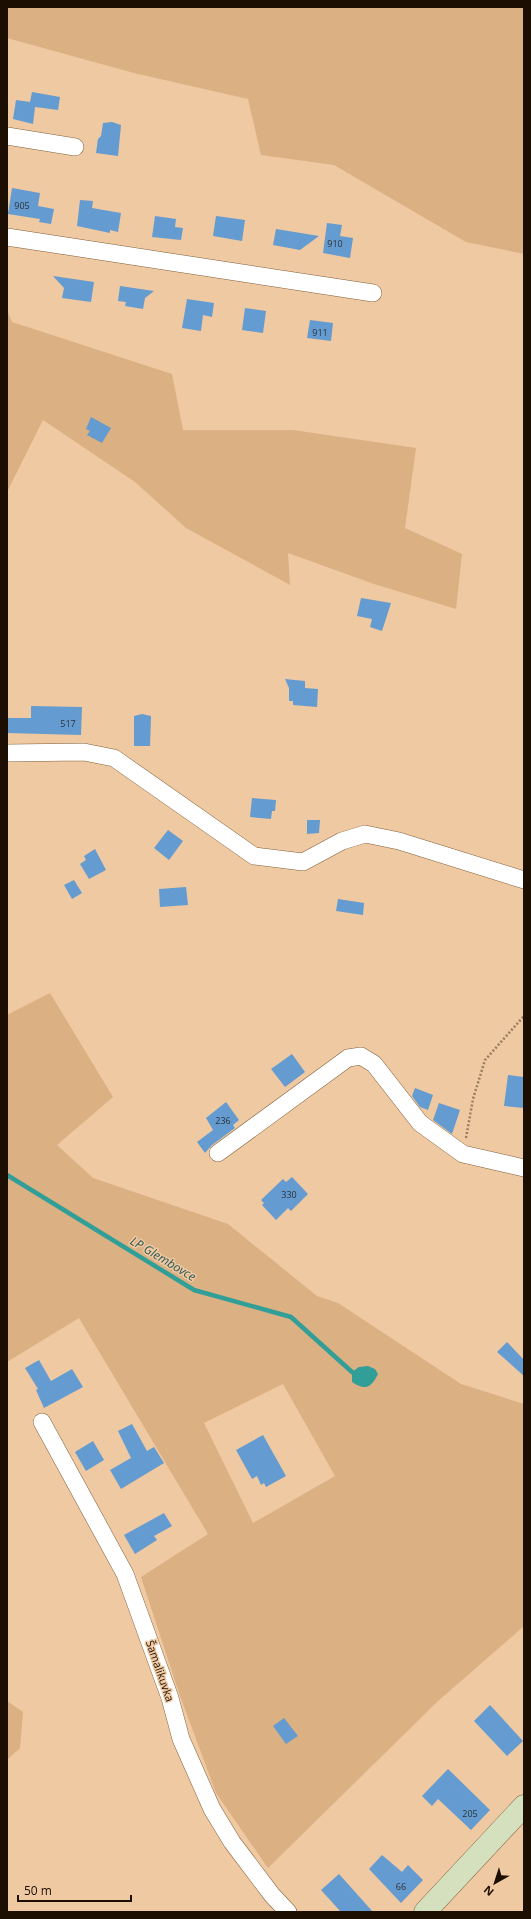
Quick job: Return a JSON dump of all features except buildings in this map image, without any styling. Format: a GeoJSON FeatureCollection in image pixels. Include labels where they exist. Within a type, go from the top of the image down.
{"type":"FeatureCollection","features":[{"type":"Feature","properties":{"kind":"main road"},"geometry":{"type":"LineString","coordinates":[[425,1912],[522,1811]]}},
{"type":"Feature","properties":{"kind":"street"},"geometry":{"type":"LineString","coordinates":[[7,136],[75,147]]}},
{"type":"Feature","properties":{"kind":"street"},"geometry":{"type":"LineString","coordinates":[[7,237],[372,293]]}},
{"type":"Feature","properties":{"kind":"street"},"geometry":{"type":"LineString","coordinates":[[7,753],[84,752],[114,758],[254,856],[303,862],[342,841],[365,834],[399,841],[524,880]]}},
{"type":"Feature","properties":{"kind":"street"},"geometry":{"type":"LineString","coordinates":[[218,1153],[348,1058],[361,1056],[374,1064],[420,1123],[463,1154],[524,1168]]}},
{"type":"Feature","properties":{"kind":"street","name":"Šamalikuvka"},"geometry":{"type":"LineString","coordinates":[[42,1422],[125,1574],[170,1698],[181,1739],[212,1809],[232,1842],[272,1895],[288,1912]]}},
{"type":"Feature","properties":{"kind":"path"},"geometry":{"type":"LineString","coordinates":[[463,1154],[473,1099],[486,1060],[524,1016]]}},
{"type":"Feature","properties":{"kind":"shaded area"},"geometry":{"type":"Polygon","coordinates":[[[7,7],[524,7],[524,254],[466,242],[334,165],[261,155],[248,99],[134,73],[7,38],[7,7]]]}},
{"type":"Feature","properties":{"kind":"shaded area"},"geometry":{"type":"Polygon","coordinates":[[[7,310],[12,322],[172,374],[183,430],[293,430],[416,448],[405,528],[462,554],[456,609],[374,584],[288,553],[290,585],[186,528],[135,482],[43,420],[7,492],[7,310]]]}},
{"type":"Feature","properties":{"kind":"shaded area"},"geometry":{"type":"Polygon","coordinates":[[[50,993],[113,1097],[57,1145],[93,1178],[228,1224],[317,1296],[338,1303],[461,1384],[524,1404],[524,1626],[437,1702],[268,1868],[216,1793],[179,1693],[141,1577],[208,1534],[79,1318],[7,1362],[7,1015],[50,993]],[[283,1384],[204,1423],[253,1523],[335,1476],[283,1384]]]}},
{"type":"Feature","properties":{"kind":"shaded area"},"geometry":{"type":"Polygon","coordinates":[[[7,1701],[23,1712],[20,1748],[7,1760],[7,1701]]]}},
{"type":"Feature","properties":{"kind":"water"},"geometry":{"type":"Polygon","coordinates":[[[368,1366],[375,1369],[378,1374],[370,1385],[367,1387],[361,1387],[352,1382],[352,1372],[359,1367],[368,1366]]]}},
{"type":"Feature","properties":{"kind":"waterway","name":"LP Glembovce"},"geometry":{"type":"LineString","coordinates":[[7,1175],[194,1290],[291,1317],[352,1372]]}}]}
